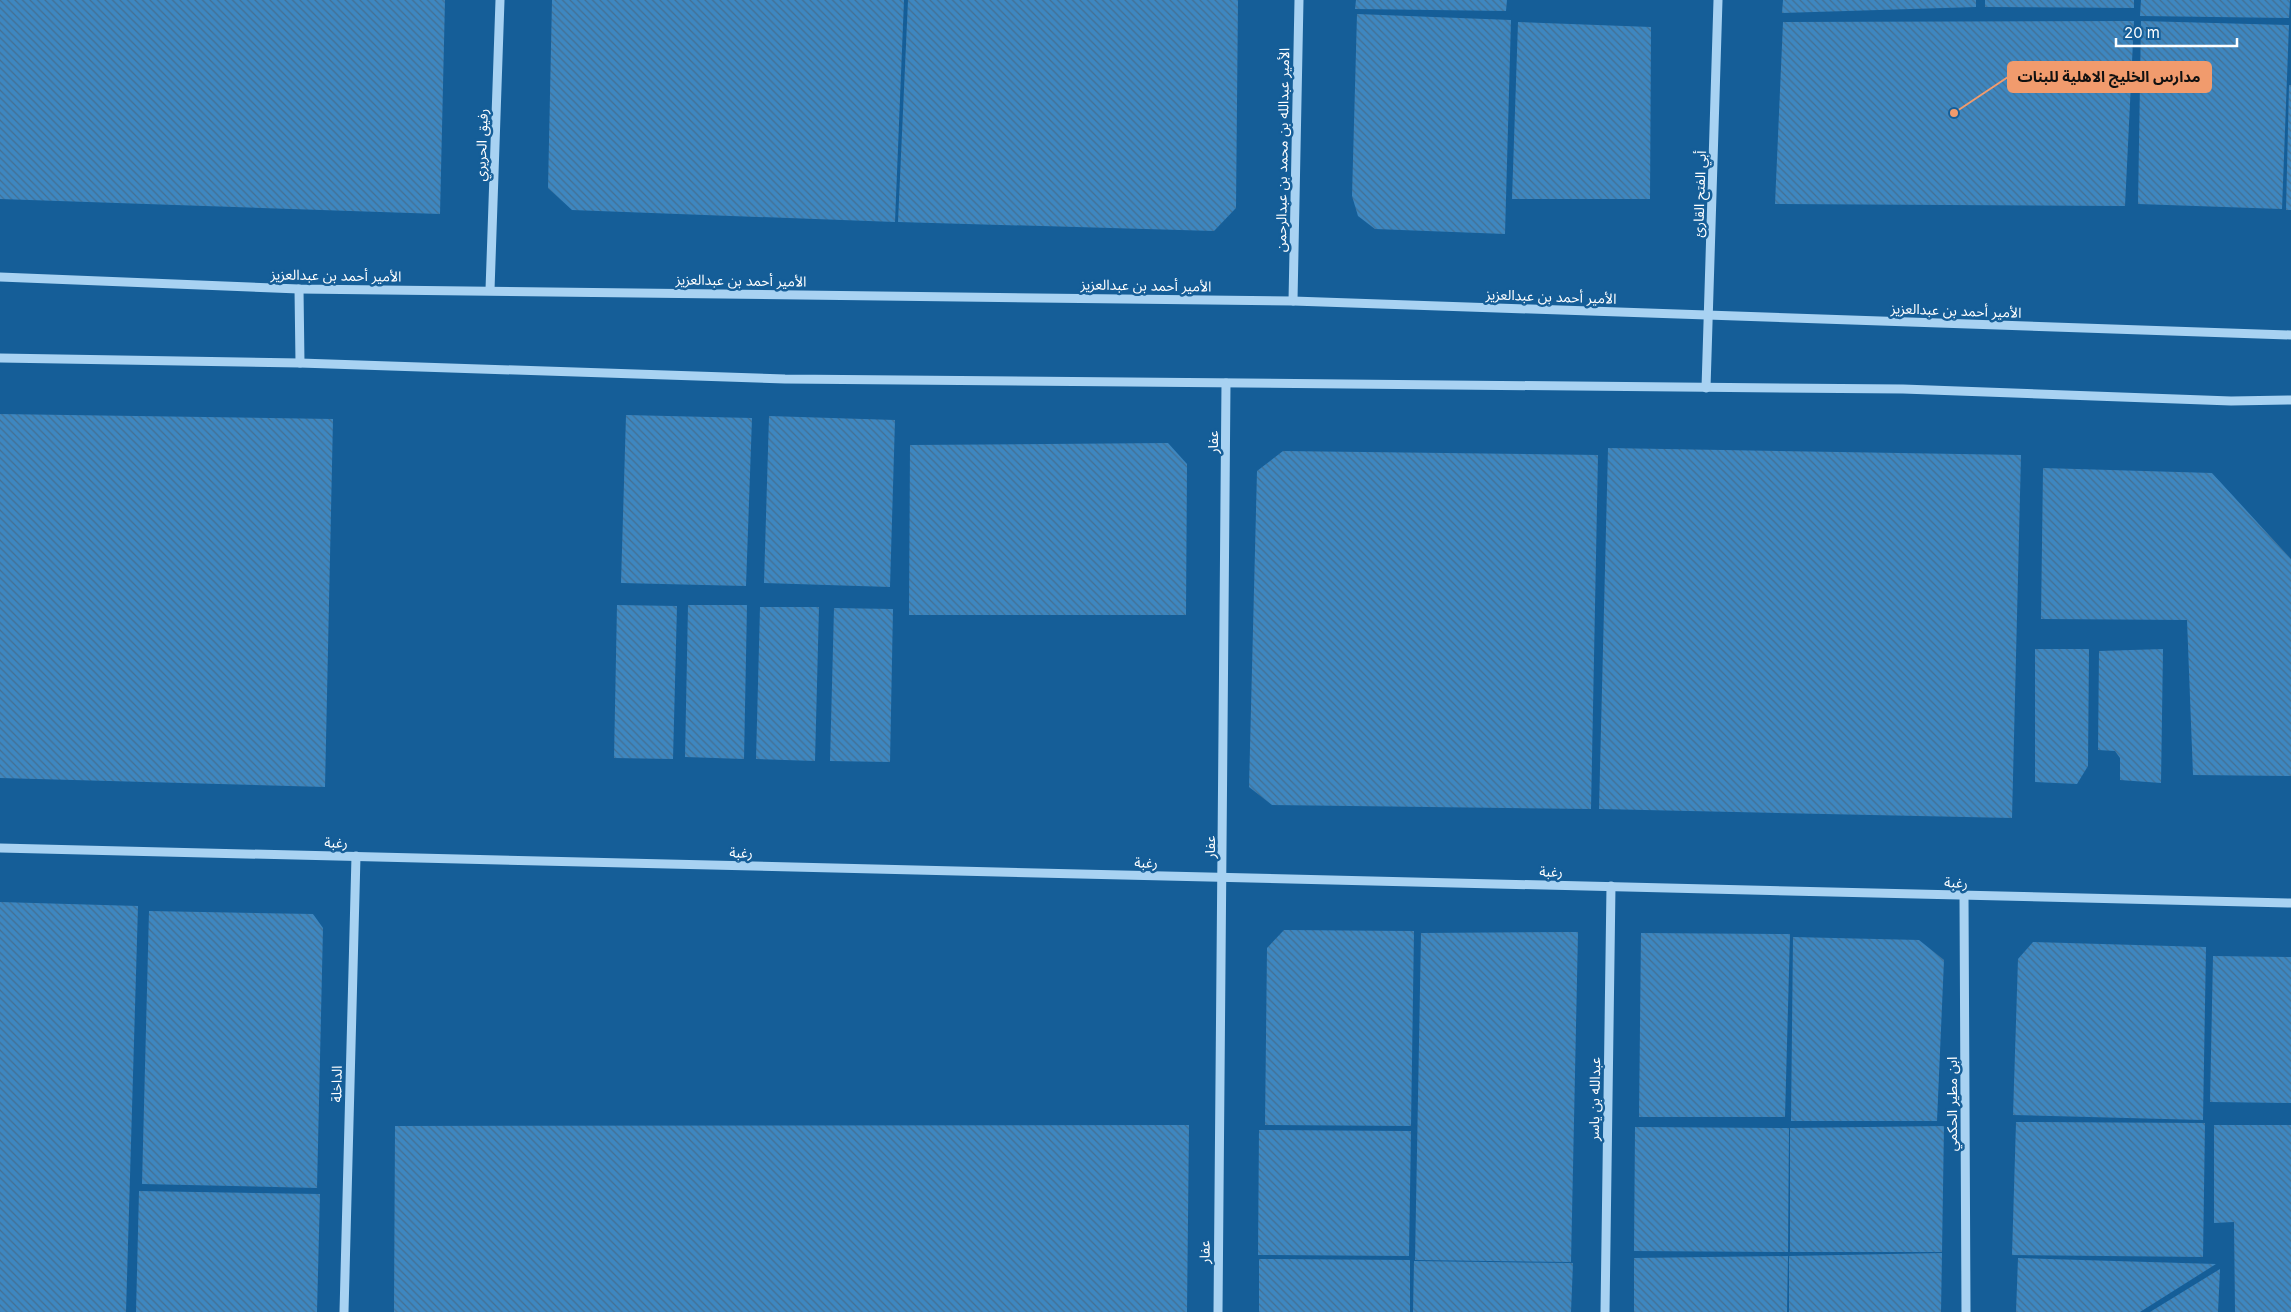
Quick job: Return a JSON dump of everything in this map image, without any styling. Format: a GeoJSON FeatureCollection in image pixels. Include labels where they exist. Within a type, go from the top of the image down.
{"type":"FeatureCollection","features":[{"type":"Feature","properties":{"kind":"street","name":"رفيق الحريري"},"geometry":{"type":"LineString","coordinates":[[490,290],[500,0]]}},
{"type":"Feature","properties":{"kind":"street","name":"الأمير عبدالله بن محمد بن عبدالرحمن"},"geometry":{"type":"LineString","coordinates":[[1293,300],[1299,0]]}},
{"type":"Feature","properties":{"kind":"street","name":"أبي الفتح القارئ"},"geometry":{"type":"LineString","coordinates":[[1706,388],[1718,0]]}},
{"type":"Feature","properties":{"kind":"street","name":"الأمير أحمد بن عبدالعزيز"},"geometry":{"type":"LineString","coordinates":[[0,276],[299,289],[1293,300],[2291,335]]}},
{"type":"Feature","properties":{"kind":"street"},"geometry":{"type":"LineString","coordinates":[[299,289],[300,364]]}},
{"type":"Feature","properties":{"kind":"street"},"geometry":{"type":"LineString","coordinates":[[0,358],[300,364],[785,379],[1903,389],[2231,401],[2291,400]]}},
{"type":"Feature","properties":{"kind":"street","name":"عفار"},"geometry":{"type":"LineString","coordinates":[[1218,1312],[1226,383]]}},
{"type":"Feature","properties":{"kind":"street","name":"رغبة"},"geometry":{"type":"LineString","coordinates":[[0,848],[2291,903]]}},
{"type":"Feature","properties":{"kind":"street","name":"الداخلة"},"geometry":{"type":"LineString","coordinates":[[344,1312],[356,856]]}},
{"type":"Feature","properties":{"kind":"street","name":"عبدالله بن ياسر"},"geometry":{"type":"LineString","coordinates":[[1605,1312],[1611,886]]}},
{"type":"Feature","properties":{"kind":"street","name":"ابن مطير الحكمي"},"geometry":{"type":"LineString","coordinates":[[1964,896],[1966,1312]]}},
{"type":"Feature","properties":{"kind":"building"},"geometry":{"type":"Polygon","coordinates":[[[0,0],[445,0],[440,214],[0,199],[0,0]]]}},
{"type":"Feature","properties":{"kind":"building"},"geometry":{"type":"Polygon","coordinates":[[[552,0],[904,0],[895,222],[572,210],[548,188],[552,0]]]}},
{"type":"Feature","properties":{"kind":"building"},"geometry":{"type":"Polygon","coordinates":[[[908,0],[1238,0],[1236,208],[1214,231],[898,222],[908,0]]]}},
{"type":"Feature","properties":{"kind":"building"},"geometry":{"type":"Polygon","coordinates":[[[1356,0],[1507,0],[1506,11],[1355,9],[1356,0]]]}},
{"type":"Feature","properties":{"kind":"building"},"geometry":{"type":"Polygon","coordinates":[[[1783,0],[1976,0],[1976,7],[1782,13],[1783,0]]]}},
{"type":"Feature","properties":{"kind":"building"},"geometry":{"type":"Polygon","coordinates":[[[1985,0],[2134,0],[2134,8],[1985,7],[1985,0]]]}},
{"type":"Feature","properties":{"kind":"building"},"geometry":{"type":"Polygon","coordinates":[[[2141,0],[2290,0],[2289,18],[2140,16],[2141,0]]]}},
{"type":"Feature","properties":{"kind":"building"},"geometry":{"type":"Polygon","coordinates":[[[1357,14],[1511,20],[1505,234],[1375,229],[1358,216],[1352,196],[1357,14]]]}},
{"type":"Feature","properties":{"kind":"building"},"geometry":{"type":"Polygon","coordinates":[[[2134,21],[2125,206],[1775,204],[1783,22],[2134,21]]]}},
{"type":"Feature","properties":{"kind":"building"},"geometry":{"type":"Polygon","coordinates":[[[2141,21],[2289,25],[2282,209],[2138,204],[2141,21]]]}},
{"type":"Feature","properties":{"kind":"building"},"geometry":{"type":"Polygon","coordinates":[[[1518,22],[1651,27],[1650,199],[1512,199],[1518,22]]]}},
{"type":"Feature","properties":{"kind":"building"},"geometry":{"type":"Polygon","coordinates":[[[2289,85],[2291,85],[2291,210],[2286,210],[2289,85]]]}},
{"type":"Feature","properties":{"kind":"building"},"geometry":{"type":"Polygon","coordinates":[[[0,414],[333,419],[325,787],[0,778],[0,414]]]}},
{"type":"Feature","properties":{"kind":"building"},"geometry":{"type":"Polygon","coordinates":[[[626,415],[752,418],[746,586],[621,583],[626,415]]]}},
{"type":"Feature","properties":{"kind":"building"},"geometry":{"type":"Polygon","coordinates":[[[769,416],[895,420],[890,587],[764,583],[769,416]]]}},
{"type":"Feature","properties":{"kind":"building"},"geometry":{"type":"Polygon","coordinates":[[[1168,443],[1187,464],[1186,615],[909,615],[910,445],[1168,443]]]}},
{"type":"Feature","properties":{"kind":"building"},"geometry":{"type":"Polygon","coordinates":[[[1608,448],[2021,455],[2012,818],[1599,809],[1608,448]]]}},
{"type":"Feature","properties":{"kind":"building"},"geometry":{"type":"Polygon","coordinates":[[[1283,451],[1598,455],[1591,809],[1272,805],[1249,787],[1257,471],[1283,451]]]}},
{"type":"Feature","properties":{"kind":"building"},"geometry":{"type":"Polygon","coordinates":[[[2043,468],[2212,473],[2291,559],[2291,776],[2193,775],[2187,620],[2041,619],[2043,468]]]}},
{"type":"Feature","properties":{"kind":"building"},"geometry":{"type":"Polygon","coordinates":[[[617,605],[677,606],[673,759],[614,758],[617,605]]]}},
{"type":"Feature","properties":{"kind":"building"},"geometry":{"type":"Polygon","coordinates":[[[688,605],[747,605],[744,759],[685,757],[688,605]]]}},
{"type":"Feature","properties":{"kind":"building"},"geometry":{"type":"Polygon","coordinates":[[[760,607],[819,607],[815,761],[756,759],[760,607]]]}},
{"type":"Feature","properties":{"kind":"building"},"geometry":{"type":"Polygon","coordinates":[[[834,608],[893,609],[890,762],[830,761],[834,608]]]}},
{"type":"Feature","properties":{"kind":"building"},"geometry":{"type":"Polygon","coordinates":[[[2035,649],[2089,649],[2088,766],[2077,784],[2035,782],[2035,649]]]}},
{"type":"Feature","properties":{"kind":"building"},"geometry":{"type":"Polygon","coordinates":[[[2163,649],[2161,783],[2120,780],[2120,758],[2115,751],[2098,750],[2099,651],[2163,649]]]}},
{"type":"Feature","properties":{"kind":"building"},"geometry":{"type":"Polygon","coordinates":[[[0,902],[138,906],[126,1312],[0,1312],[0,902]]]}},
{"type":"Feature","properties":{"kind":"building"},"geometry":{"type":"Polygon","coordinates":[[[149,911],[313,914],[323,928],[317,1188],[142,1184],[149,911]]]}},
{"type":"Feature","properties":{"kind":"building"},"geometry":{"type":"Polygon","coordinates":[[[1284,930],[1414,931],[1411,1126],[1265,1125],[1267,948],[1284,930]]]}},
{"type":"Feature","properties":{"kind":"building"},"geometry":{"type":"Polygon","coordinates":[[[1578,932],[1571,1262],[1415,1260],[1421,933],[1578,932]]]}},
{"type":"Feature","properties":{"kind":"building"},"geometry":{"type":"Polygon","coordinates":[[[1641,933],[1790,934],[1785,1117],[1639,1117],[1641,933]]]}},
{"type":"Feature","properties":{"kind":"building"},"geometry":{"type":"Polygon","coordinates":[[[1793,937],[1919,940],[1944,960],[1937,1121],[1791,1121],[1793,937]]]}},
{"type":"Feature","properties":{"kind":"building"},"geometry":{"type":"Polygon","coordinates":[[[2033,942],[2206,947],[2203,1120],[2013,1115],[2018,959],[2033,942]]]}},
{"type":"Feature","properties":{"kind":"building"},"geometry":{"type":"Polygon","coordinates":[[[2213,956],[2291,957],[2291,1103],[2210,1102],[2213,956]]]}},
{"type":"Feature","properties":{"kind":"building"},"geometry":{"type":"Polygon","coordinates":[[[2016,1122],[2205,1123],[2203,1257],[2012,1255],[2016,1122]]]}},
{"type":"Feature","properties":{"kind":"building"},"geometry":{"type":"Polygon","coordinates":[[[1189,1125],[1187,1312],[394,1312],[395,1126],[1189,1125]]]}},
{"type":"Feature","properties":{"kind":"building"},"geometry":{"type":"Polygon","coordinates":[[[2214,1125],[2291,1125],[2291,1312],[2235,1312],[2234,1222],[2214,1223],[2214,1125]]]}},
{"type":"Feature","properties":{"kind":"building"},"geometry":{"type":"Polygon","coordinates":[[[1944,1126],[1942,1252],[1790,1252],[1790,1128],[1944,1126]]]}},
{"type":"Feature","properties":{"kind":"building"},"geometry":{"type":"Polygon","coordinates":[[[1635,1127],[1789,1128],[1788,1252],[1634,1251],[1635,1127]]]}},
{"type":"Feature","properties":{"kind":"building"},"geometry":{"type":"Polygon","coordinates":[[[1259,1130],[1411,1131],[1409,1256],[1258,1255],[1259,1130]]]}},
{"type":"Feature","properties":{"kind":"building"},"geometry":{"type":"Polygon","coordinates":[[[139,1191],[320,1194],[317,1312],[136,1312],[139,1191]]]}},
{"type":"Feature","properties":{"kind":"building"},"geometry":{"type":"Polygon","coordinates":[[[1942,1253],[1941,1312],[1789,1312],[1789,1256],[1942,1253]]]}},
{"type":"Feature","properties":{"kind":"building"},"geometry":{"type":"Polygon","coordinates":[[[1788,1256],[1787,1312],[1634,1312],[1634,1258],[1788,1256]]]}},
{"type":"Feature","properties":{"kind":"building"},"geometry":{"type":"Polygon","coordinates":[[[2018,1258],[2216,1264],[2140,1312],[2016,1312],[2018,1258]]]}},
{"type":"Feature","properties":{"kind":"building"},"geometry":{"type":"Polygon","coordinates":[[[1259,1259],[1410,1260],[1410,1312],[1259,1312],[1259,1259]]]}},
{"type":"Feature","properties":{"kind":"building"},"geometry":{"type":"Polygon","coordinates":[[[1414,1261],[1573,1263],[1571,1312],[1413,1312],[1414,1261]]]}},
{"type":"Feature","properties":{"kind":"building"},"geometry":{"type":"Polygon","coordinates":[[[2220,1269],[2218,1312],[2150,1312],[2220,1269]]]}},
{"type":"Feature","properties":{"kind":"place","name":"مدارس الخليج الاهلية للبنات"},"geometry":{"type":"Point","coordinates":[1954,113]}}]}
